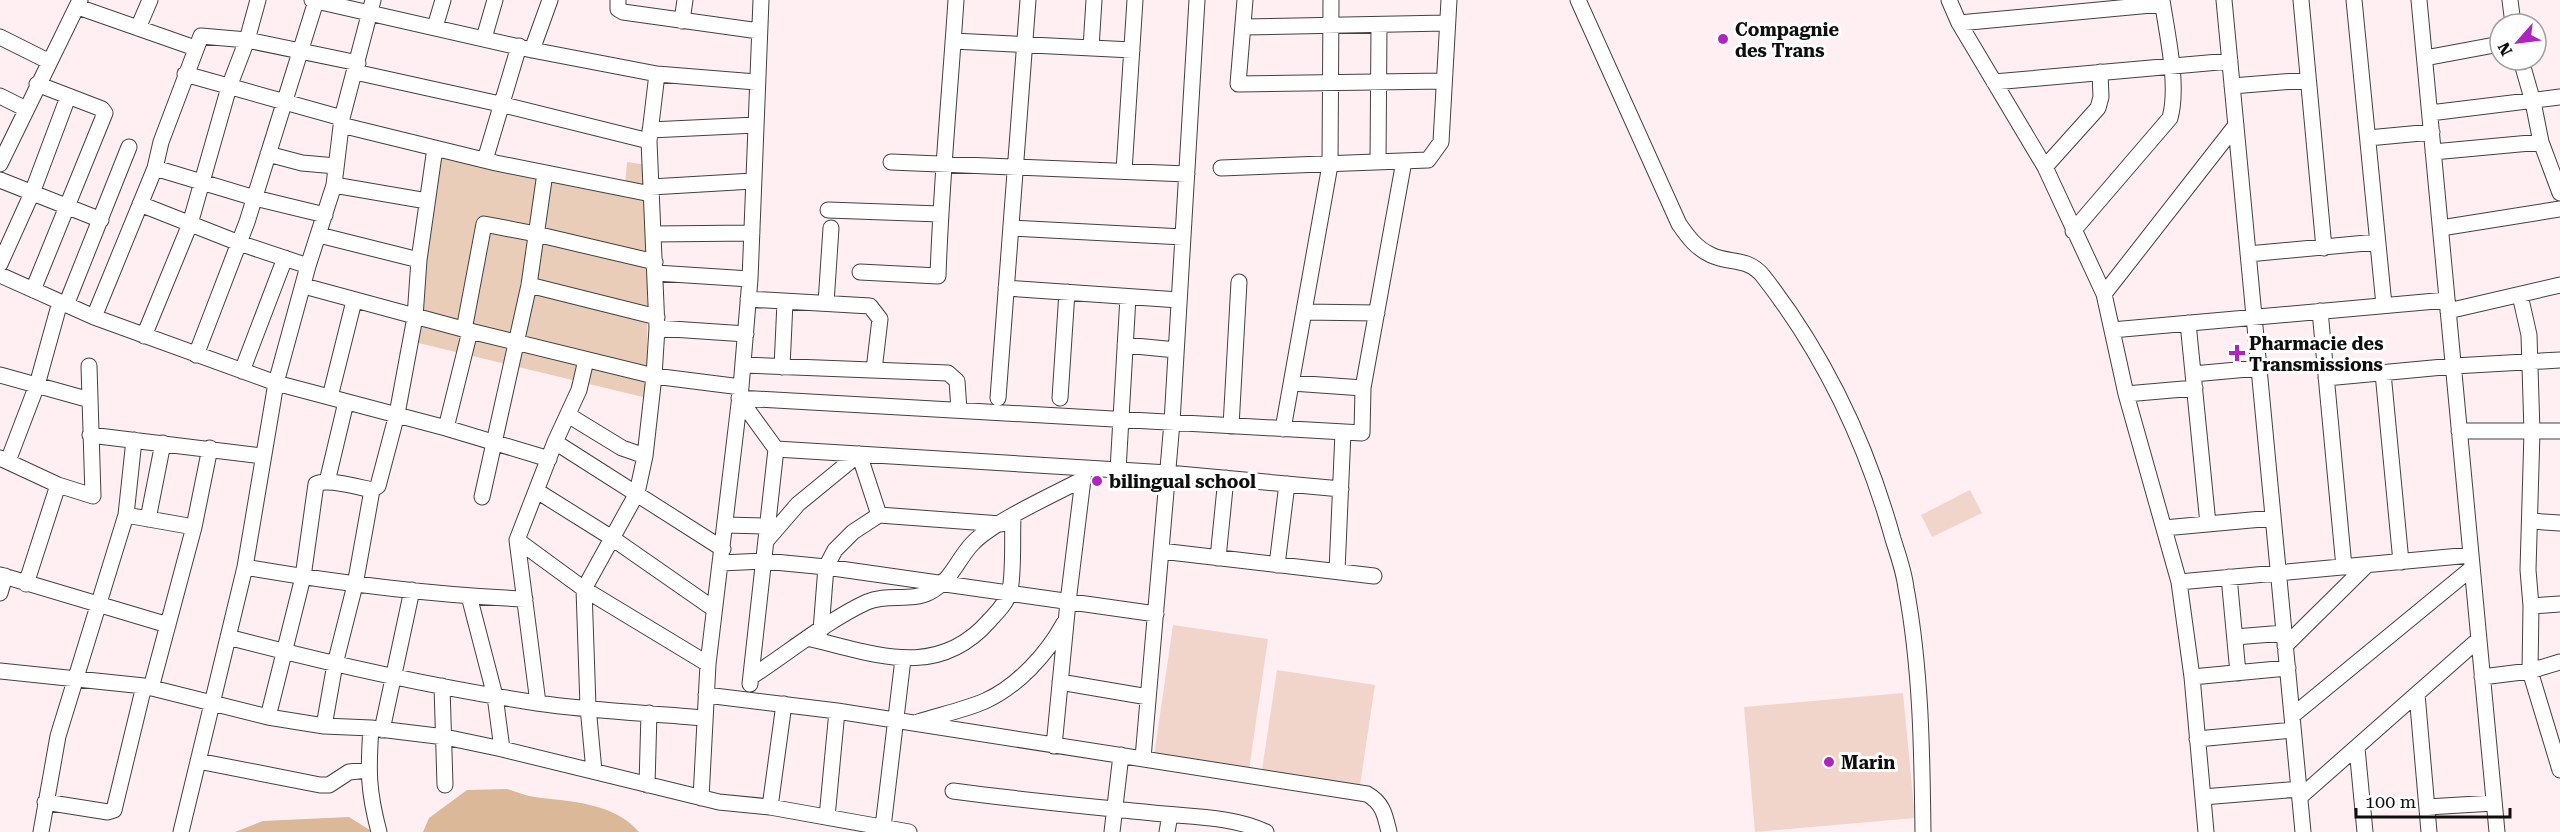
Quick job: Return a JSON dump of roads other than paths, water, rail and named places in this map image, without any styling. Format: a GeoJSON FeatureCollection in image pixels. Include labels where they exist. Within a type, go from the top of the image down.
{"type":"FeatureCollection","features":[{"type":"Feature","properties":{"kind":"street"},"geometry":{"type":"LineString","coordinates":[[138,28],[150,0]]}},
{"type":"Feature","properties":{"kind":"street"},"geometry":{"type":"LineString","coordinates":[[144,336],[190,224],[229,87],[248,40],[258,0]]}},
{"type":"Feature","properties":{"kind":"street"},"geometry":{"type":"LineString","coordinates":[[196,355],[255,198],[301,52],[314,0],[372,7],[435,27],[525,48],[657,74],[756,82]]}},
{"type":"Feature","properties":{"kind":"street"},"geometry":{"type":"LineString","coordinates":[[435,27],[443,0]]}},
{"type":"Feature","properties":{"kind":"street"},"geometry":{"type":"LineString","coordinates":[[483,38],[495,0]]}},
{"type":"Feature","properties":{"kind":"street"},"geometry":{"type":"LineString","coordinates":[[485,160],[500,104],[550,0]]}},
{"type":"Feature","properties":{"kind":"street"},"geometry":{"type":"LineString","coordinates":[[618,0],[618,9],[623,12],[759,31]]}},
{"type":"Feature","properties":{"kind":"street"},"geometry":{"type":"LineString","coordinates":[[682,21],[685,0]]}},
{"type":"Feature","properties":{"kind":"street"},"geometry":{"type":"LineString","coordinates":[[701,798],[708,664],[746,334],[761,0]]}},
{"type":"Feature","properties":{"kind":"street"},"geometry":{"type":"LineString","coordinates":[[860,272],[938,276],[940,214],[946,164],[956,0]]}},
{"type":"Feature","properties":{"kind":"street"},"geometry":{"type":"LineString","coordinates":[[998,398],[1028,0]]}},
{"type":"Feature","properties":{"kind":"street"},"geometry":{"type":"LineString","coordinates":[[1091,48],[1094,0]]}},
{"type":"Feature","properties":{"kind":"street"},"geometry":{"type":"LineString","coordinates":[[1124,171],[1135,0]]}},
{"type":"Feature","properties":{"kind":"street"},"geometry":{"type":"LineString","coordinates":[[1143,758],[1172,422],[1197,0]]}},
{"type":"Feature","properties":{"kind":"street"},"geometry":{"type":"LineString","coordinates":[[1245,0],[1238,84],[1444,81]]}},
{"type":"Feature","properties":{"kind":"street"},"geometry":{"type":"LineString","coordinates":[[1283,429],[1330,165],[1331,0]]}},
{"type":"Feature","properties":{"kind":"street"},"geometry":{"type":"LineString","coordinates":[[1221,168],[1428,160],[1441,142],[1449,0]]}},
{"type":"Feature","properties":{"kind":"street"},"geometry":{"type":"LineString","coordinates":[[1578,0],[1679,224],[1694,245],[1712,256],[1744,261],[1761,274],[1798,326],[1832,382],[1856,432],[1885,507],[1906,585],[1922,716],[1923,832]]}},
{"type":"Feature","properties":{"kind":"street"},"geometry":{"type":"LineString","coordinates":[[1949,0],[1959,23],[2045,167],[2104,294],[2126,394],[2179,582],[2192,677],[2206,832]]}},
{"type":"Feature","properties":{"kind":"street"},"geometry":{"type":"LineString","coordinates":[[2224,0],[2303,832]]}},
{"type":"Feature","properties":{"kind":"street"},"geometry":{"type":"LineString","coordinates":[[2301,0],[2324,248]]}},
{"type":"Feature","properties":{"kind":"street"},"geometry":{"type":"LineString","coordinates":[[2354,0],[2384,305]]}},
{"type":"Feature","properties":{"kind":"street"},"geometry":{"type":"LineString","coordinates":[[2419,0],[2497,832]]}},
{"type":"Feature","properties":{"kind":"street"},"geometry":{"type":"LineString","coordinates":[[1959,23],[2162,2],[2173,107],[2170,118],[2073,231]]}},
{"type":"Feature","properties":{"kind":"street"},"geometry":{"type":"LineString","coordinates":[[0,164],[48,61],[79,3],[138,28],[195,48]]}},
{"type":"Feature","properties":{"kind":"street"},"geometry":{"type":"LineString","coordinates":[[181,832],[245,567],[276,383],[308,266],[334,185],[341,122],[372,7]]}},
{"type":"Feature","properties":{"kind":"street"},"geometry":{"type":"LineString","coordinates":[[1243,27],[1447,23]]}},
{"type":"Feature","properties":{"kind":"street"},"geometry":{"type":"LineString","coordinates":[[1378,162],[1379,25]]}},
{"type":"Feature","properties":{"kind":"street"},"geometry":{"type":"LineString","coordinates":[[94,317],[155,168],[161,142],[184,74],[203,34],[248,40],[301,52],[500,104],[650,136],[756,125]]}},
{"type":"Feature","properties":{"kind":"street"},"geometry":{"type":"LineString","coordinates":[[0,36],[48,61]]}},
{"type":"Feature","properties":{"kind":"street"},"geometry":{"type":"LineString","coordinates":[[953,41],[1132,50]]}},
{"type":"Feature","properties":{"kind":"street"},"geometry":{"type":"LineString","coordinates":[[2425,58],[2488,46]]}},
{"type":"Feature","properties":{"kind":"street"},"geometry":{"type":"LineString","coordinates":[[1994,82],[2230,61]]}},
{"type":"Feature","properties":{"kind":"street"},"geometry":{"type":"LineString","coordinates":[[2045,167],[2098,108],[2101,97],[2100,72]]}},
{"type":"Feature","properties":{"kind":"street"},"geometry":{"type":"LineString","coordinates":[[2524,72],[2541,142],[2560,193]]}},
{"type":"Feature","properties":{"kind":"street"},"geometry":{"type":"LineString","coordinates":[[184,74],[435,148],[545,173],[651,191],[753,182]]}},
{"type":"Feature","properties":{"kind":"street"},"geometry":{"type":"LineString","coordinates":[[594,771],[588,707],[584,589],[637,493],[645,456],[657,323],[650,136],[657,74]]}},
{"type":"Feature","properties":{"kind":"street"},"geometry":{"type":"LineString","coordinates":[[2232,86],[2308,80]]}},
{"type":"Feature","properties":{"kind":"street"},"geometry":{"type":"LineString","coordinates":[[33,290],[105,112],[38,84]]}},
{"type":"Feature","properties":{"kind":"street"},"geometry":{"type":"LineString","coordinates":[[0,96],[26,109]]}},
{"type":"Feature","properties":{"kind":"street"},"geometry":{"type":"LineString","coordinates":[[0,264],[32,193],[68,97]]}},
{"type":"Feature","properties":{"kind":"street"},"geometry":{"type":"LineString","coordinates":[[2430,113],[2560,97]]}},
{"type":"Feature","properties":{"kind":"street"},"geometry":{"type":"LineString","coordinates":[[2104,294],[2236,125]]}},
{"type":"Feature","properties":{"kind":"street"},"geometry":{"type":"LineString","coordinates":[[2368,138],[2432,132]]}},
{"type":"Feature","properties":{"kind":"street"},"geometry":{"type":"LineString","coordinates":[[2433,152],[2541,142]]}},
{"type":"Feature","properties":{"kind":"street"},"geometry":{"type":"LineString","coordinates":[[89,366],[93,496],[58,485],[4,460],[37,385],[63,304],[101,220],[129,147]]}},
{"type":"Feature","properties":{"kind":"street"},"geometry":{"type":"LineString","coordinates":[[268,717],[303,577],[316,484],[327,482],[372,490],[378,486],[396,414],[415,317],[435,148]]}},
{"type":"Feature","properties":{"kind":"street"},"geometry":{"type":"LineString","coordinates":[[268,154],[302,163],[336,166]]}},
{"type":"Feature","properties":{"kind":"street"},"geometry":{"type":"LineString","coordinates":[[304,286],[354,302],[467,331],[654,376],[740,393],[959,410],[1362,433],[1363,388],[1404,161]]}},
{"type":"Feature","properties":{"kind":"street"},"geometry":{"type":"LineString","coordinates":[[891,162],[1187,174]]}},
{"type":"Feature","properties":{"kind":"street"},"geometry":{"type":"LineString","coordinates":[[155,168],[255,198],[325,215]]}},
{"type":"Feature","properties":{"kind":"street"},"geometry":{"type":"LineString","coordinates":[[482,497],[529,285],[545,173]]}},
{"type":"Feature","properties":{"kind":"street"},"geometry":{"type":"LineString","coordinates":[[0,180],[101,220]]}},
{"type":"Feature","properties":{"kind":"street"},"geometry":{"type":"LineString","coordinates":[[334,185],[427,201]]}},
{"type":"Feature","properties":{"kind":"street"},"geometry":{"type":"LineString","coordinates":[[140,204],[239,243],[308,266]]}},
{"type":"Feature","properties":{"kind":"street"},"geometry":{"type":"LineString","coordinates":[[2441,228],[2560,209]]}},
{"type":"Feature","properties":{"kind":"street"},"geometry":{"type":"LineString","coordinates":[[828,210],[940,214]]}},
{"type":"Feature","properties":{"kind":"street"},"geometry":{"type":"LineString","coordinates":[[446,428],[467,331],[484,224],[536,234],[656,268],[750,279]]}},
{"type":"Feature","properties":{"kind":"street"},"geometry":{"type":"LineString","coordinates":[[826,303],[831,228]]}},
{"type":"Feature","properties":{"kind":"street"},"geometry":{"type":"LineString","coordinates":[[1011,228],[1183,237]]}},
{"type":"Feature","properties":{"kind":"street"},"geometry":{"type":"LineString","coordinates":[[653,234],[752,233]]}},
{"type":"Feature","properties":{"kind":"street"},"geometry":{"type":"LineString","coordinates":[[319,235],[420,260]]}},
{"type":"Feature","properties":{"kind":"street"},"geometry":{"type":"LineString","coordinates":[[2248,254],[2378,242]]}},
{"type":"Feature","properties":{"kind":"street"},"geometry":{"type":"LineString","coordinates":[[242,371],[285,258]]}},
{"type":"Feature","properties":{"kind":"street"},"geometry":{"type":"LineString","coordinates":[[0,275],[94,317],[276,383],[396,414],[549,459]]}},
{"type":"Feature","properties":{"kind":"street"},"geometry":{"type":"LineString","coordinates":[[1231,426],[1239,282]]}},
{"type":"Feature","properties":{"kind":"street"},"geometry":{"type":"LineString","coordinates":[[529,285],[657,323],[746,334]]}},
{"type":"Feature","properties":{"kind":"street"},"geometry":{"type":"LineString","coordinates":[[2112,330],[2384,305],[2448,305],[2520,295],[2560,285]]}},
{"type":"Feature","properties":{"kind":"street"},"geometry":{"type":"LineString","coordinates":[[1006,288],[1179,300]]}},
{"type":"Feature","properties":{"kind":"street"},"geometry":{"type":"LineString","coordinates":[[1060,398],[1067,292]]}},
{"type":"Feature","properties":{"kind":"street"},"geometry":{"type":"LineString","coordinates":[[2520,295],[2529,335],[2532,432],[2528,570],[2531,606],[2530,671],[2554,732],[2560,770]]}},
{"type":"Feature","properties":{"kind":"street"},"geometry":{"type":"LineString","coordinates":[[1118,470],[1128,297]]}},
{"type":"Feature","properties":{"kind":"street"},"geometry":{"type":"LineString","coordinates":[[748,299],[870,306],[880,319],[874,370]]}},
{"type":"Feature","properties":{"kind":"street"},"geometry":{"type":"LineString","coordinates":[[330,397],[354,302]]}},
{"type":"Feature","properties":{"kind":"street"},"geometry":{"type":"LineString","coordinates":[[782,367],[785,302]]}},
{"type":"Feature","properties":{"kind":"street"},"geometry":{"type":"LineString","coordinates":[[2320,311],[2344,567]]}},
{"type":"Feature","properties":{"kind":"street"},"geometry":{"type":"LineString","coordinates":[[1304,312],[1377,313]]}},
{"type":"Feature","properties":{"kind":"street"},"geometry":{"type":"LineString","coordinates":[[2188,323],[2208,524]]}},
{"type":"Feature","properties":{"kind":"street"},"geometry":{"type":"LineString","coordinates":[[1125,345],[1176,350]]}},
{"type":"Feature","properties":{"kind":"street"},"geometry":{"type":"LineString","coordinates":[[538,703],[517,540],[555,442],[579,390],[586,360]]}},
{"type":"Feature","properties":{"kind":"street"},"geometry":{"type":"LineString","coordinates":[[2326,378],[2454,366],[2560,360]]}},
{"type":"Feature","properties":{"kind":"street"},"geometry":{"type":"LineString","coordinates":[[743,365],[948,373],[957,381],[959,410]]}},
{"type":"Feature","properties":{"kind":"street"},"geometry":{"type":"LineString","coordinates":[[2126,394],[2259,368]]}},
{"type":"Feature","properties":{"kind":"street"},"geometry":{"type":"LineString","coordinates":[[2384,373],[2402,562]]}},
{"type":"Feature","properties":{"kind":"street"},"geometry":{"type":"LineString","coordinates":[[0,375],[90,400]]}},
{"type":"Feature","properties":{"kind":"street"},"geometry":{"type":"LineString","coordinates":[[1292,382],[1363,388]]}},
{"type":"Feature","properties":{"kind":"street"},"geometry":{"type":"LineString","coordinates":[[740,393],[777,449],[748,700]]}},
{"type":"Feature","properties":{"kind":"street"},"geometry":{"type":"LineString","coordinates":[[327,482],[346,402]]}},
{"type":"Feature","properties":{"kind":"street"},"geometry":{"type":"LineString","coordinates":[[568,415],[622,448],[645,456]]}},
{"type":"Feature","properties":{"kind":"street"},"geometry":{"type":"LineString","coordinates":[[2459,431],[2560,431]]}},
{"type":"Feature","properties":{"kind":"street"},"geometry":{"type":"LineString","coordinates":[[1337,571],[1343,432]]}},
{"type":"Feature","properties":{"kind":"street"},"geometry":{"type":"LineString","coordinates":[[90,435],[262,456]]}},
{"type":"Feature","properties":{"kind":"street"},"geometry":{"type":"LineString","coordinates":[[41,832],[58,736],[126,515],[134,440]]}},
{"type":"Feature","properties":{"kind":"street"},"geometry":{"type":"LineString","coordinates":[[555,442],[637,493],[722,556],[826,567],[1156,614]]}},
{"type":"Feature","properties":{"kind":"street"},"geometry":{"type":"LineString","coordinates":[[148,519],[163,443]]}},
{"type":"Feature","properties":{"kind":"street"},"geometry":{"type":"LineString","coordinates":[[45,802],[108,812],[114,810],[194,527],[210,448]]}},
{"type":"Feature","properties":{"kind":"street"},"geometry":{"type":"LineString","coordinates":[[777,449],[1084,474],[1118,470],[1168,473],[1341,489]]}},
{"type":"Feature","properties":{"kind":"street"},"geometry":{"type":"LineString","coordinates":[[859,454],[879,515]]}},
{"type":"Feature","properties":{"kind":"street"},"geometry":{"type":"LineString","coordinates":[[767,533],[798,504],[859,454]]}},
{"type":"Feature","properties":{"kind":"street"},"geometry":{"type":"LineString","coordinates":[[751,677],[807,638],[868,602],[912,597],[932,591],[956,570],[972,544],[1084,474]]}},
{"type":"Feature","properties":{"kind":"street"},"geometry":{"type":"LineString","coordinates":[[1054,746],[1066,618],[1084,474]]}},
{"type":"Feature","properties":{"kind":"street"},"geometry":{"type":"LineString","coordinates":[[1218,558],[1226,478]]}},
{"type":"Feature","properties":{"kind":"street"},"geometry":{"type":"LineString","coordinates":[[1277,564],[1287,484]]}},
{"type":"Feature","properties":{"kind":"street"},"geometry":{"type":"LineString","coordinates":[[26,584],[58,485]]}},
{"type":"Feature","properties":{"kind":"street"},"geometry":{"type":"LineString","coordinates":[[324,726],[335,664],[356,585],[372,490]]}},
{"type":"Feature","properties":{"kind":"street"},"geometry":{"type":"LineString","coordinates":[[537,491],[612,538],[714,609]]}},
{"type":"Feature","properties":{"kind":"street"},"geometry":{"type":"LineString","coordinates":[[126,515],[194,527]]}},
{"type":"Feature","properties":{"kind":"street"},"geometry":{"type":"LineString","coordinates":[[821,630],[826,567],[835,550],[847,538],[879,515],[1007,521]]}},
{"type":"Feature","properties":{"kind":"street"},"geometry":{"type":"LineString","coordinates":[[2164,528],[2273,518]]}},
{"type":"Feature","properties":{"kind":"street"},"geometry":{"type":"LineString","coordinates":[[807,638],[903,659],[925,658],[964,642],[983,628],[1010,593],[1007,521]]}},
{"type":"Feature","properties":{"kind":"street"},"geometry":{"type":"LineString","coordinates":[[2530,521],[2560,523]]}},
{"type":"Feature","properties":{"kind":"street"},"geometry":{"type":"LineString","coordinates":[[725,525],[767,533]]}},
{"type":"Feature","properties":{"kind":"street"},"geometry":{"type":"LineString","coordinates":[[517,540],[584,589],[708,664]]}},
{"type":"Feature","properties":{"kind":"street"},"geometry":{"type":"LineString","coordinates":[[1161,551],[1374,576]]}},
{"type":"Feature","properties":{"kind":"street"},"geometry":{"type":"LineString","coordinates":[[2179,582],[2402,562],[2472,562]]}},
{"type":"Feature","properties":{"kind":"street"},"geometry":{"type":"LineString","coordinates":[[2197,739],[2293,723],[2472,562]]}},
{"type":"Feature","properties":{"kind":"street"},"geometry":{"type":"LineString","coordinates":[[2235,638],[2285,640],[2367,565]]}},
{"type":"Feature","properties":{"kind":"street"},"geometry":{"type":"LineString","coordinates":[[245,567],[356,585],[525,599]]}},
{"type":"Feature","properties":{"kind":"street"},"geometry":{"type":"LineString","coordinates":[[0,592],[2,576],[168,625]]}},
{"type":"Feature","properties":{"kind":"street"},"geometry":{"type":"LineString","coordinates":[[2229,577],[2238,673]]}},
{"type":"Feature","properties":{"kind":"street"},"geometry":{"type":"LineString","coordinates":[[379,832],[369,791],[368,770],[376,729],[392,678],[412,590]]}},
{"type":"Feature","properties":{"kind":"street"},"geometry":{"type":"LineString","coordinates":[[469,596],[495,696],[502,749]]}},
{"type":"Feature","properties":{"kind":"street"},"geometry":{"type":"LineString","coordinates":[[2531,606],[2560,604]]}},
{"type":"Feature","properties":{"kind":"street"},"geometry":{"type":"LineString","coordinates":[[905,722],[985,701],[1009,686],[1032,665],[1056,637],[1066,618]]}},
{"type":"Feature","properties":{"kind":"street"},"geometry":{"type":"LineString","coordinates":[[228,637],[392,678],[495,696],[538,703],[705,718]]}},
{"type":"Feature","properties":{"kind":"street"},"geometry":{"type":"LineString","coordinates":[[2202,797],[2300,793],[2357,748],[2479,639]]}},
{"type":"Feature","properties":{"kind":"street"},"geometry":{"type":"LineString","coordinates":[[878,828],[905,722],[903,659]]}},
{"type":"Feature","properties":{"kind":"street"},"geometry":{"type":"LineString","coordinates":[[2482,676],[2530,671],[2560,662]]}},
{"type":"Feature","properties":{"kind":"street"},"geometry":{"type":"LineString","coordinates":[[2192,677],[2288,668]]}},
{"type":"Feature","properties":{"kind":"street"},"geometry":{"type":"LineString","coordinates":[[0,672],[147,687],[268,717],[324,726],[376,729],[445,738],[502,749],[701,798],[771,807],[909,832]]}},
{"type":"Feature","properties":{"kind":"street"},"geometry":{"type":"LineString","coordinates":[[1060,682],[1148,696]]}},
{"type":"Feature","properties":{"kind":"street"},"geometry":{"type":"LineString","coordinates":[[442,686],[445,785]]}},
{"type":"Feature","properties":{"kind":"street"},"geometry":{"type":"LineString","coordinates":[[706,694],[837,711],[1367,794],[1378,800],[1384,809],[1389,832]]}},
{"type":"Feature","properties":{"kind":"street"},"geometry":{"type":"LineString","coordinates":[[2417,694],[2429,832]]}},
{"type":"Feature","properties":{"kind":"street"},"geometry":{"type":"LineString","coordinates":[[771,807],[784,704]]}},
{"type":"Feature","properties":{"kind":"street"},"geometry":{"type":"LineString","coordinates":[[827,817],[837,711]]}},
{"type":"Feature","properties":{"kind":"street"},"geometry":{"type":"LineString","coordinates":[[647,785],[649,713]]}},
{"type":"Feature","properties":{"kind":"street"},"geometry":{"type":"LineString","coordinates":[[2357,748],[2365,832]]}},
{"type":"Feature","properties":{"kind":"street"},"geometry":{"type":"LineString","coordinates":[[1112,832],[1121,755]]}},
{"type":"Feature","properties":{"kind":"street"},"geometry":{"type":"LineString","coordinates":[[198,760],[320,785],[329,785],[349,772],[368,770]]}},
{"type":"Feature","properties":{"kind":"street"},"geometry":{"type":"LineString","coordinates":[[953,791],[1039,803],[1170,815],[1244,825],[1266,832]]}},
{"type":"Feature","properties":{"kind":"street"},"geometry":{"type":"LineString","coordinates":[[2427,807],[2494,803]]}},
{"type":"Feature","properties":{"kind":"street"},"geometry":{"type":"LineString","coordinates":[[1167,832],[1170,815]]}},
{"type":"Feature","properties":{"kind":"place","name":"Compagnie des Trans"},"geometry":{"type":"Point","coordinates":[1723,39]}},
{"type":"Feature","properties":{"kind":"place","name":"Pharmacie des Transmissions"},"geometry":{"type":"Point","coordinates":[2237,353]}},
{"type":"Feature","properties":{"kind":"place","name":"bilingual school"},"geometry":{"type":"Point","coordinates":[1097,481]}},
{"type":"Feature","properties":{"kind":"place","name":"Marin"},"geometry":{"type":"Point","coordinates":[1829,762]}}]}
